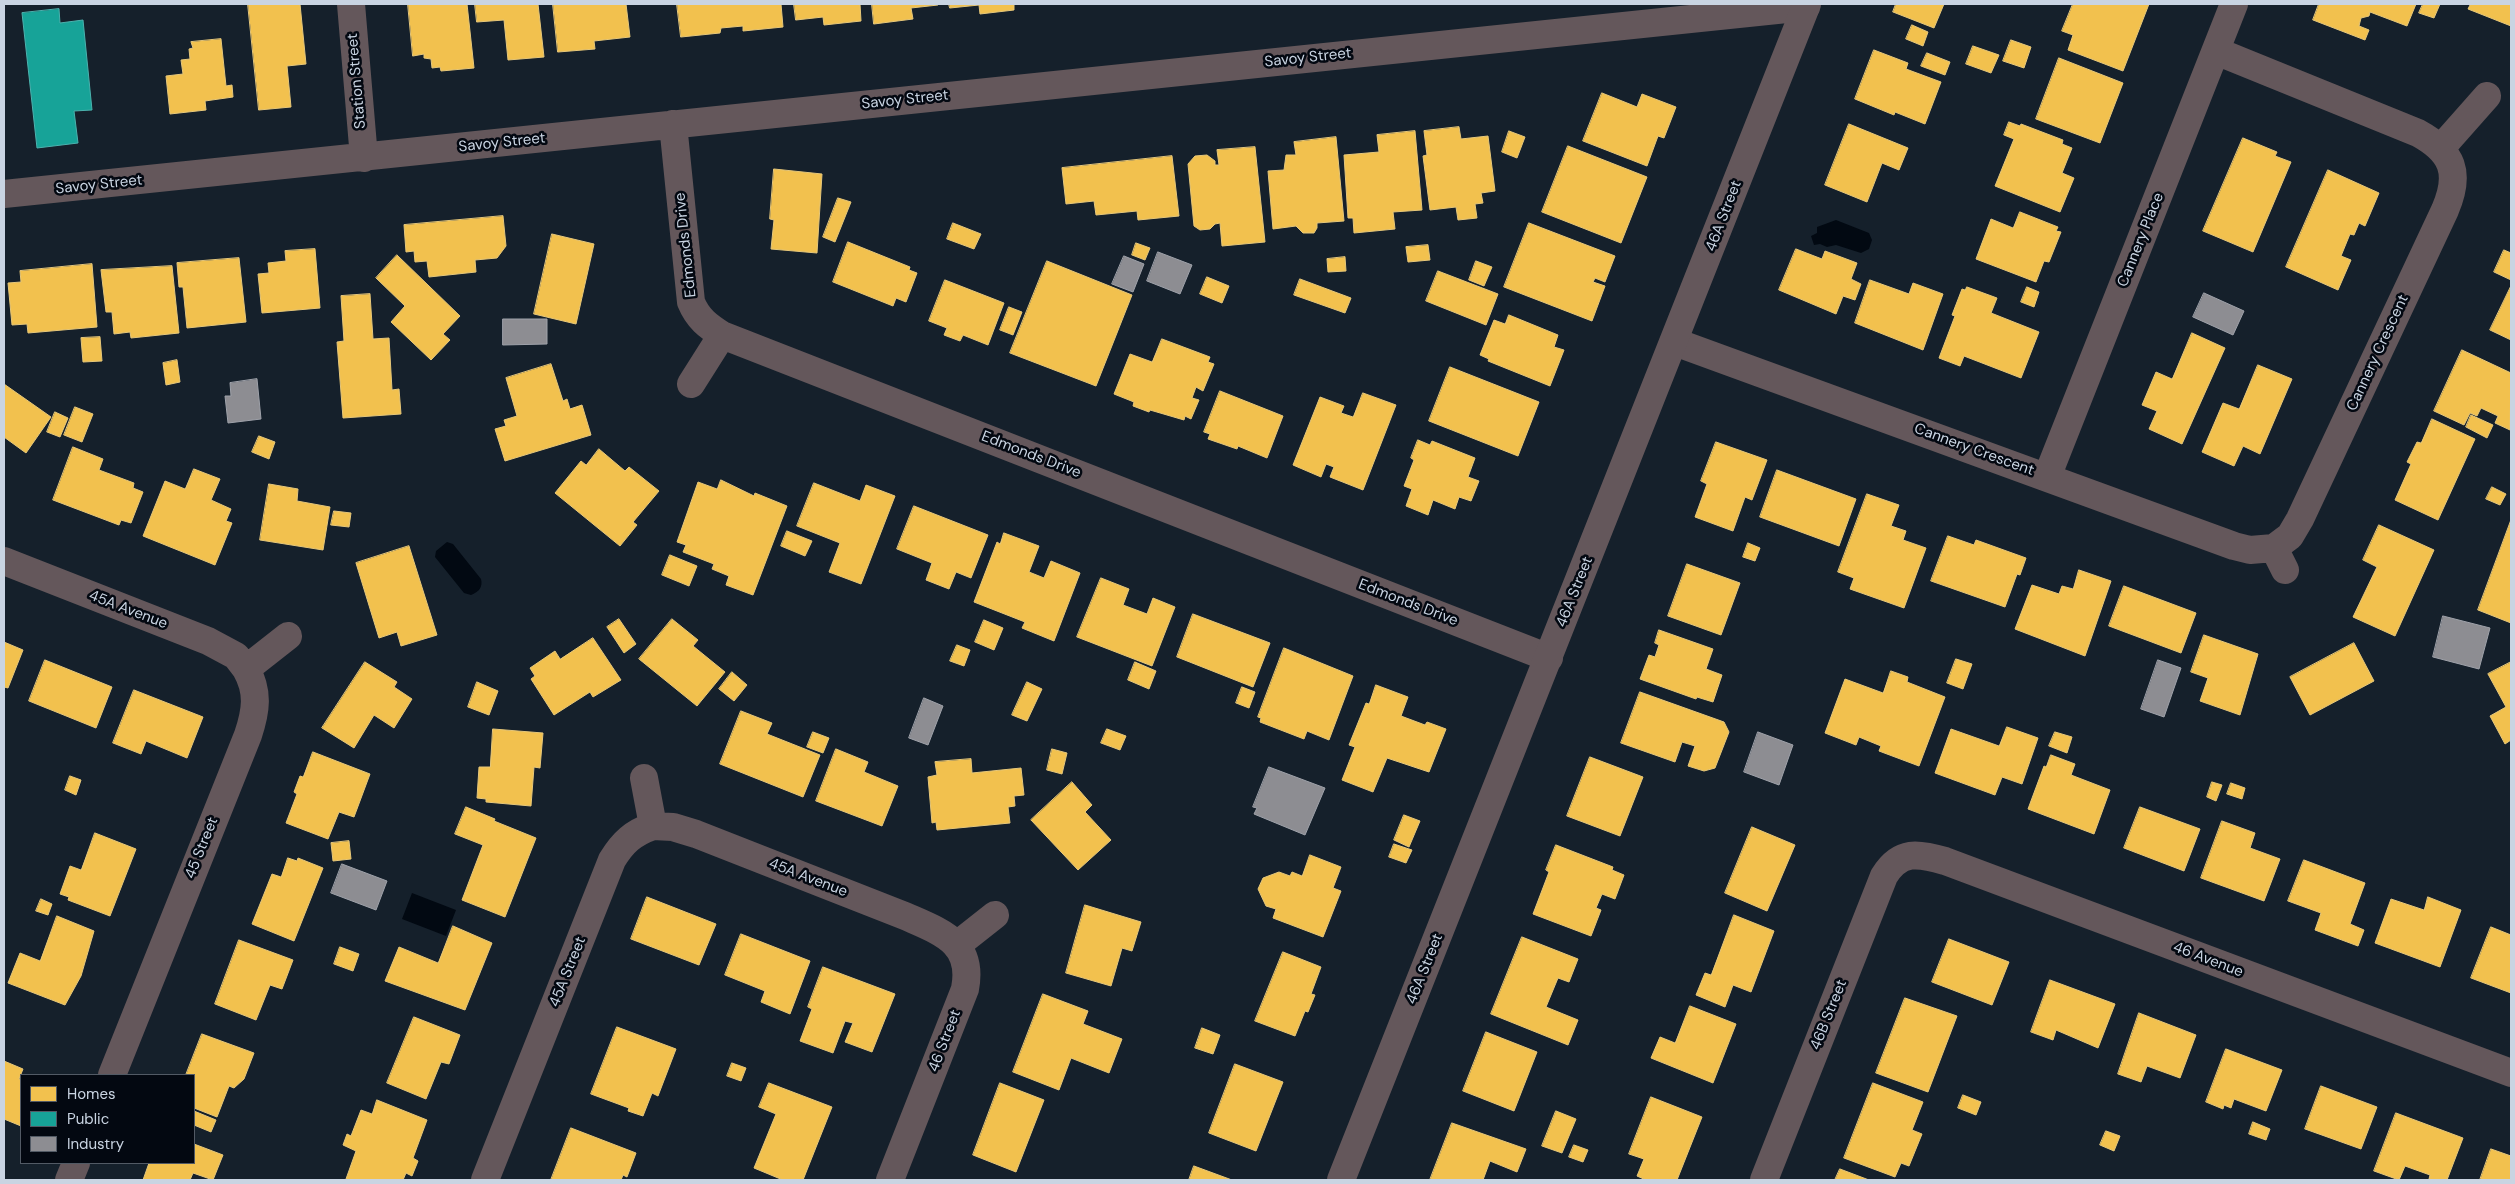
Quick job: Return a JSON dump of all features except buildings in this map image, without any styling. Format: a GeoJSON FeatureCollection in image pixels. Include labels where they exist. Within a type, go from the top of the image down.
{"type":"FeatureCollection","features":[{"type":"Feature","properties":{"kind":"street","name":"Station Street"},"geometry":{"type":"LineString","coordinates":[[351,4],[364,158]]}},
{"type":"Feature","properties":{"kind":"street","name":"Cannery Place"},"geometry":{"type":"LineString","coordinates":[[2047,477],[2234,4]]}},
{"type":"Feature","properties":{"kind":"street","name":"Savoy Street"},"geometry":{"type":"LineString","coordinates":[[4,194],[364,158],[1807,5]]}},
{"type":"Feature","properties":{"kind":"street","name":"46A Street"},"geometry":{"type":"LineString","coordinates":[[1341,1180],[1807,5]]}},
{"type":"Feature","properties":{"kind":"street","name":"Cannery Crescent"},"geometry":{"type":"LineString","coordinates":[[1674,342],[2234,546],[2279,559],[2300,519],[2450,198],[2454,172],[2450,160],[2441,148],[2431,140],[2401,124],[2216,51]]}},
{"type":"Feature","properties":{"kind":"street"},"geometry":{"type":"LineString","coordinates":[[2441,148],[2487,96]]}},
{"type":"Feature","properties":{"kind":"street","name":"Edmonds Drive"},"geometry":{"type":"LineString","coordinates":[[672,124],[692,302],[696,315],[706,325],[722,335],[1549,658]]}},
{"type":"Feature","properties":{"kind":"street"},"geometry":{"type":"LineString","coordinates":[[691,384],[722,335]]}},
{"type":"Feature","properties":{"kind":"street","name":"45A Avenue"},"geometry":{"type":"LineString","coordinates":[[4,561],[208,641],[236,656],[246,669]]}},
{"type":"Feature","properties":{"kind":"street"},"geometry":{"type":"LineString","coordinates":[[246,669],[288,636]]}},
{"type":"Feature","properties":{"kind":"street","name":"45 Street"},"geometry":{"type":"LineString","coordinates":[[112,1074],[256,712],[256,695],[253,681],[246,669]]}},
{"type":"Feature","properties":{"kind":"street"},"geometry":{"type":"LineString","coordinates":[[644,778],[653,826]]}},
{"type":"Feature","properties":{"kind":"street","name":"45A Avenue"},"geometry":{"type":"LineString","coordinates":[[653,826],[673,827],[696,834],[896,912],[938,930],[958,945]]}},
{"type":"Feature","properties":{"kind":"street","name":"45A Street"},"geometry":{"type":"LineString","coordinates":[[485,1180],[612,860],[621,845],[635,832],[653,826]]}},
{"type":"Feature","properties":{"kind":"street","name":"46 Avenue"},"geometry":{"type":"LineString","coordinates":[[1904,857],[1916,855],[1945,861],[2511,1073]]}},
{"type":"Feature","properties":{"kind":"street","name":"46B Street"},"geometry":{"type":"LineString","coordinates":[[1764,1180],[1884,876],[1894,862],[1904,857]]}},
{"type":"Feature","properties":{"kind":"street"},"geometry":{"type":"LineString","coordinates":[[958,945],[995,915]]}},
{"type":"Feature","properties":{"kind":"street","name":"46 Street"},"geometry":{"type":"LineString","coordinates":[[890,1180],[965,989],[968,973],[967,963],[958,945]]}},
{"type":"Feature","properties":{"kind":"street"},"geometry":{"type":"LineString","coordinates":[[69,1180],[76,1164]]}},
{"type":"Feature","properties":{"kind":"shaded area"},"geometry":{"type":"Polygon","coordinates":[[[1836,220],[1869,233],[1872,240],[1869,249],[1861,253],[1836,245],[1827,247],[1820,244],[1814,245],[1811,236],[1817,233],[1817,227],[1836,220]]]}},
{"type":"Feature","properties":{"kind":"shaded area"},"geometry":{"type":"Polygon","coordinates":[[[447,542],[453,544],[481,579],[481,587],[474,594],[464,593],[435,557],[436,551],[447,542]]]}},
{"type":"Feature","properties":{"kind":"shaded area"},"geometry":{"type":"Polygon","coordinates":[[[412,893],[456,910],[446,936],[402,919],[412,893]]]}}]}
